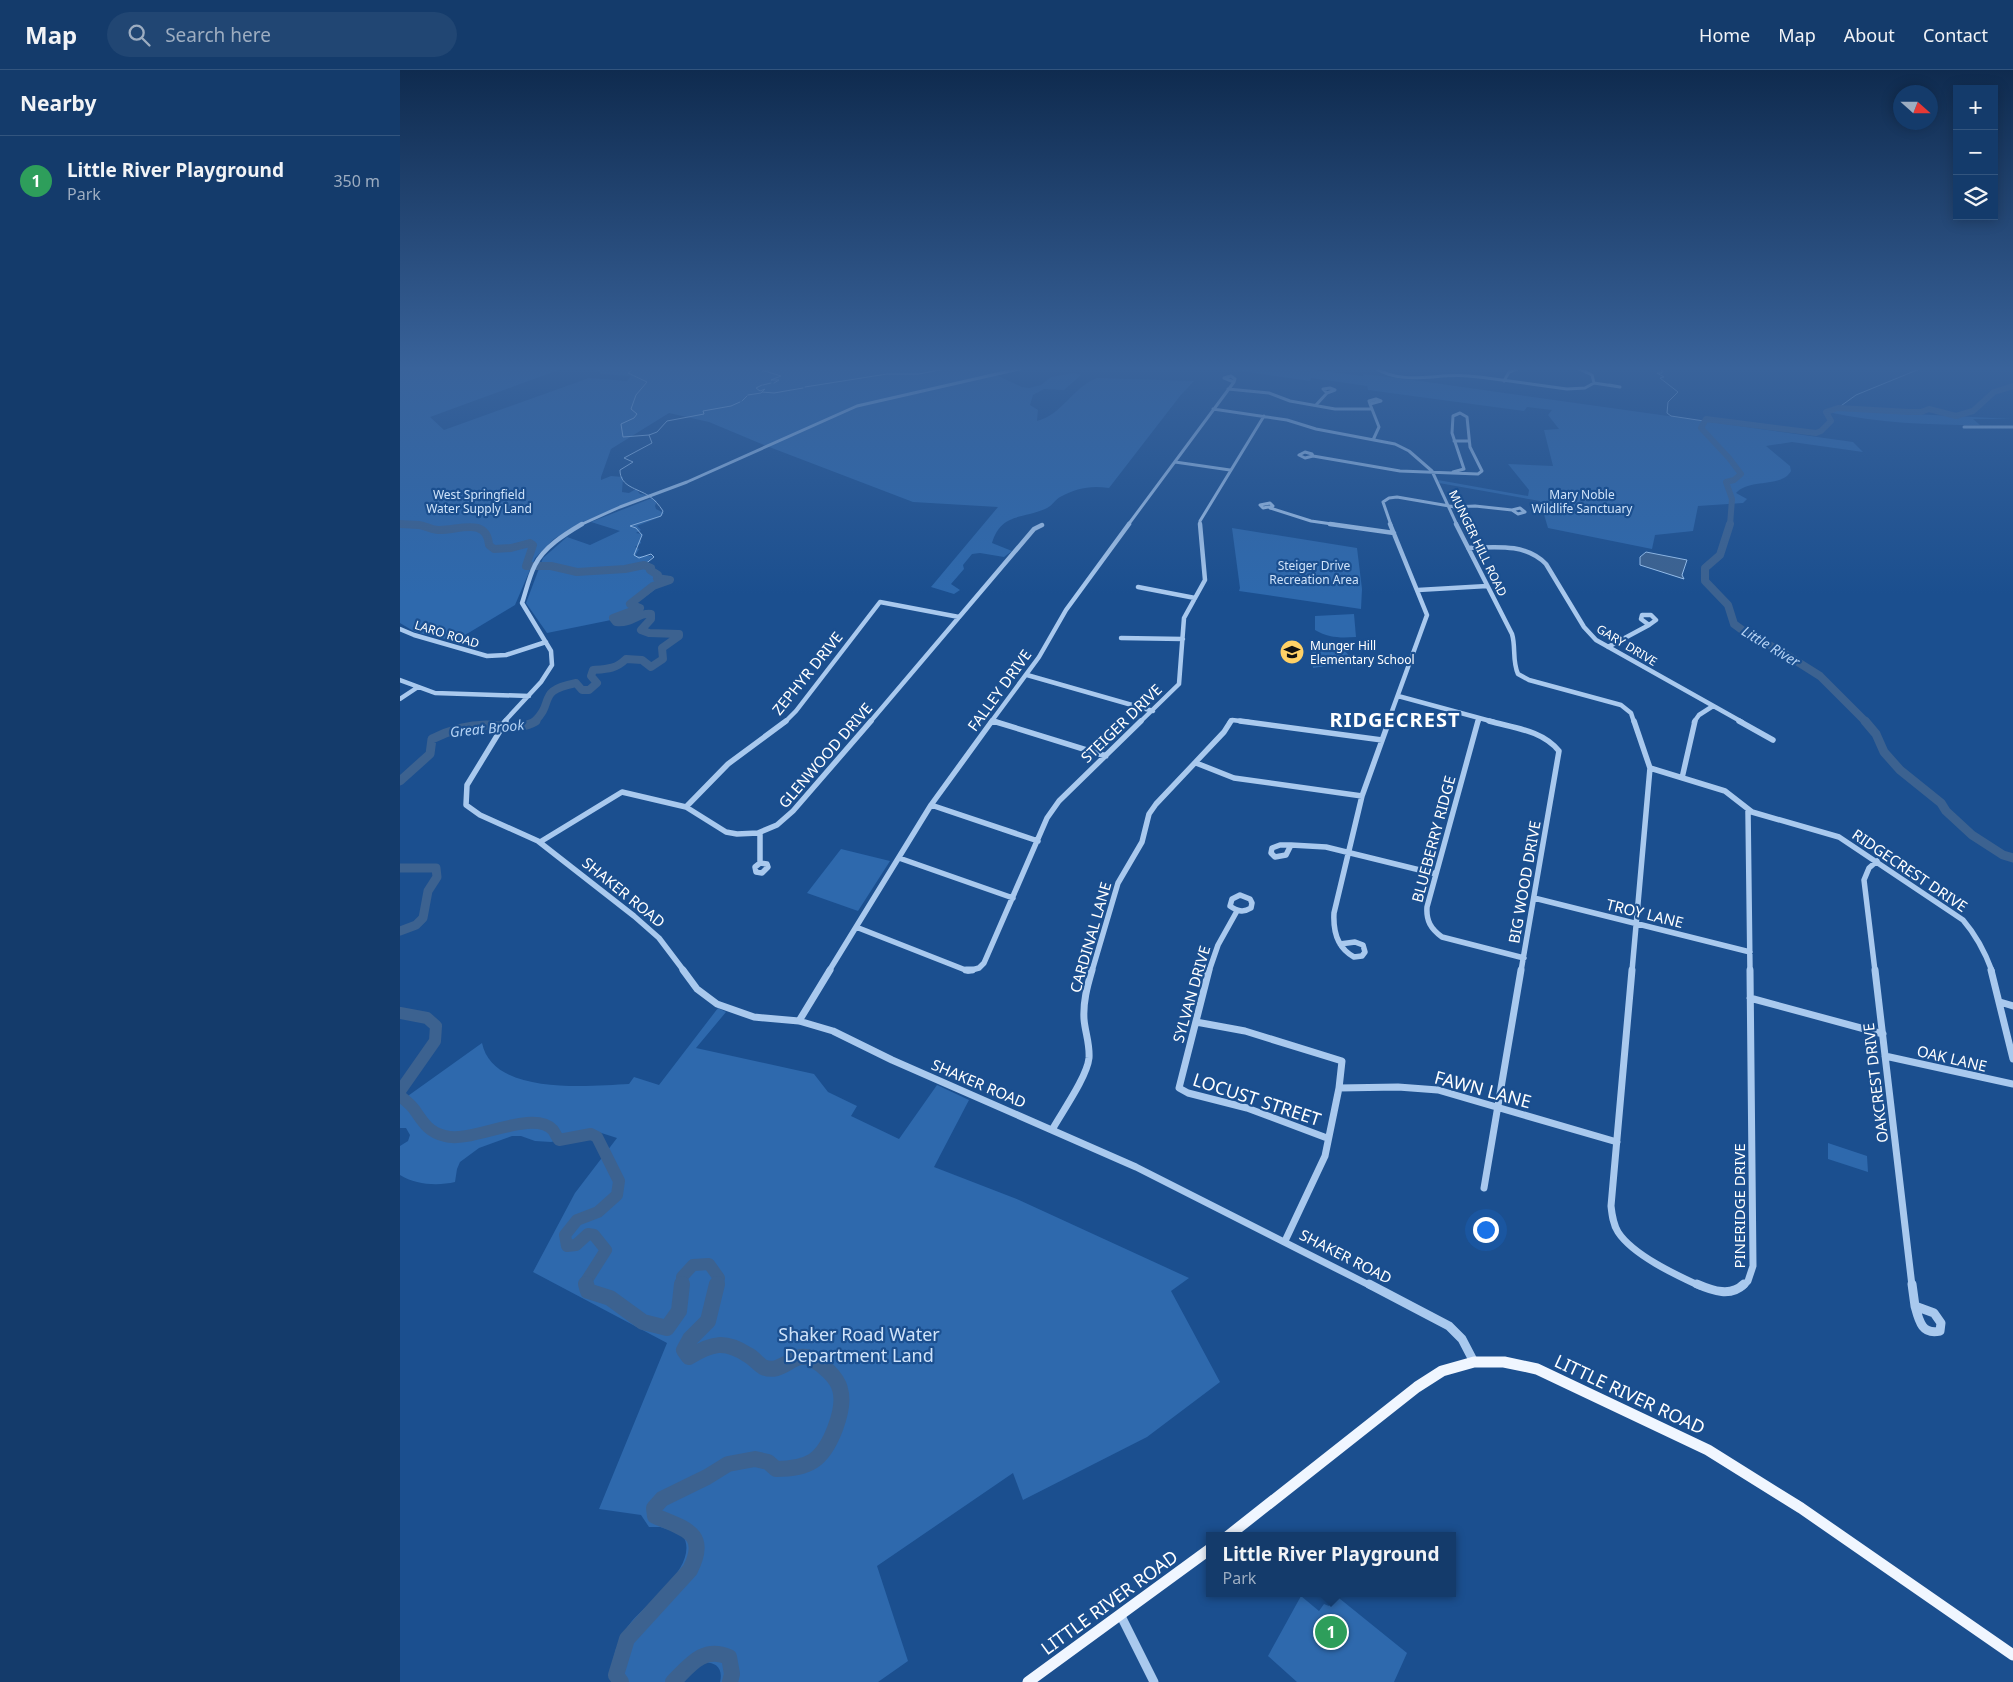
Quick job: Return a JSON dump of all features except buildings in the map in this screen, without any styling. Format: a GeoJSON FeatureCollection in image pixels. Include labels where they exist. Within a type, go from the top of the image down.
{"type":"FeatureCollection","features":[{"type":"Feature","properties":{"kind":"main road","name":"LITTLE RIVER ROAD"},"geometry":{"type":"LineString","coordinates":[[1233,1532],[1417,1387],[1442,1371],[1474,1362],[1504,1362],[1538,1369],[1708,1450],[1801,1508],[2013,1655]]}},
{"type":"Feature","properties":{"kind":"main road","name":"LITTLE RIVER ROAD"},"geometry":{"type":"LineString","coordinates":[[1028,1682],[1121,1616],[1206,1552]]}},
{"type":"Feature","properties":{"kind":"street","name":"SHAKER ROAD"},"geometry":{"type":"LineString","coordinates":[[774,443],[687,482],[615,509],[575,528],[542,554],[534,566],[523,596],[522,606],[546,642],[552,654],[552,665],[529,696],[499,728],[466,789],[466,805],[480,815],[540,842],[651,930],[666,946],[690,982],[710,1000],[726,1008],[754,1017],[799,1021],[833,1031],[892,1060],[1136,1167],[1410,1304],[1451,1327],[1462,1337],[1474,1362]]}},
{"type":"Feature","properties":{"kind":"street","name":"FALLEY DRIVE"},"geometry":{"type":"LineString","coordinates":[[799,1021],[932,805],[1026,675],[1066,610],[1189,443]]}},
{"type":"Feature","properties":{"kind":"street","name":"STEIGER DRIVE"},"geometry":{"type":"LineString","coordinates":[[856,927],[968,971],[979,968],[987,957],[1047,818],[1059,801],[1179,684],[1184,618],[1205,580],[1199,530],[1200,521],[1247,443]]}},
{"type":"Feature","properties":{"kind":"street","name":"MUNGER HILL ROAD"},"geometry":{"type":"LineString","coordinates":[[1391,443],[1406,448],[1432,471],[1515,642],[1515,666],[1518,674],[1529,680],[1625,708],[1631,713],[1650,768]]}},
{"type":"Feature","properties":{"kind":"street"},"geometry":{"type":"LineString","coordinates":[[1455,443],[1464,467],[1474,474]]}},
{"type":"Feature","properties":{"kind":"street"},"geometry":{"type":"LineString","coordinates":[[1313,456],[1393,470],[1480,473],[1481,469],[1469,443]]}},
{"type":"Feature","properties":{"kind":"street"},"geometry":{"type":"LineString","coordinates":[[1175,462],[1230,470]]}},
{"type":"Feature","properties":{"kind":"street"},"geometry":{"type":"LineString","coordinates":[[1453,472],[1462,470],[1464,467]]}},
{"type":"Feature","properties":{"kind":"street"},"geometry":{"type":"LineString","coordinates":[[1340,944],[1334,930],[1333,918],[1362,796],[1426,619],[1426,610],[1382,506],[1385,500],[1400,497],[1457,507],[1479,506],[1512,510]]}},
{"type":"Feature","properties":{"kind":"street"},"geometry":{"type":"LineString","coordinates":[[1270,508],[1310,521],[1394,533]]}},
{"type":"Feature","properties":{"kind":"street","name":"GLENWOOD DRIVE"},"geometry":{"type":"LineString","coordinates":[[760,834],[783,821],[795,810],[1034,529],[1042,525]]}},
{"type":"Feature","properties":{"kind":"street","name":"GARY DRIVE"},"geometry":{"type":"LineString","coordinates":[[1468,548],[1513,547],[1538,556],[1546,564],[1584,628],[1596,640],[1773,740]]}},
{"type":"Feature","properties":{"kind":"street"},"geometry":{"type":"LineString","coordinates":[[1418,590],[1487,586]]}},
{"type":"Feature","properties":{"kind":"street"},"geometry":{"type":"LineString","coordinates":[[1138,587],[1195,598]]}},
{"type":"Feature","properties":{"kind":"street","name":"ZEPHYR DRIVE"},"geometry":{"type":"LineString","coordinates":[[686,806],[728,764],[784,722],[796,710],[880,602],[959,617]]}},
{"type":"Feature","properties":{"kind":"street"},"geometry":{"type":"LineString","coordinates":[[1608,647],[1649,625]]}},
{"type":"Feature","properties":{"kind":"street","name":"LARO ROAD"},"geometry":{"type":"LineString","coordinates":[[400,629],[417,636],[487,656],[506,655],[546,642]]}},
{"type":"Feature","properties":{"kind":"street"},"geometry":{"type":"LineString","coordinates":[[1120,638],[1183,639]]}},
{"type":"Feature","properties":{"kind":"street"},"geometry":{"type":"LineString","coordinates":[[1026,675],[1153,711]]}},
{"type":"Feature","properties":{"kind":"street"},"geometry":{"type":"LineString","coordinates":[[400,680],[442,694],[529,696]]}},
{"type":"Feature","properties":{"kind":"street"},"geometry":{"type":"LineString","coordinates":[[400,699],[418,687]]}},
{"type":"Feature","properties":{"kind":"street","name":"BIG WOOD DRIVE"},"geometry":{"type":"LineString","coordinates":[[1398,696],[1545,738],[1555,744],[1559,751],[1484,1188]]}},
{"type":"Feature","properties":{"kind":"street"},"geometry":{"type":"LineString","coordinates":[[1682,778],[1693,724],[1699,715],[1713,706]]}},
{"type":"Feature","properties":{"kind":"street","name":"BLUEBERRY RIDGE"},"geometry":{"type":"LineString","coordinates":[[1479,719],[1436,874],[1426,920],[1432,930],[1448,939],[1524,958]]}},
{"type":"Feature","properties":{"kind":"street","name":"CARDINAL LANE"},"geometry":{"type":"LineString","coordinates":[[1052,1130],[1077,1088],[1089,1060],[1089,1045],[1084,1021],[1084,997],[1118,883],[1142,842],[1149,814],[1156,804],[1196,763],[1232,720],[1382,740]]}},
{"type":"Feature","properties":{"kind":"street"},"geometry":{"type":"LineString","coordinates":[[993,721],[1106,756]]}},
{"type":"Feature","properties":{"kind":"street"},"geometry":{"type":"LineString","coordinates":[[1196,763],[1223,774],[1245,780],[1362,796]]}},
{"type":"Feature","properties":{"kind":"street","name":"RIDGECREST DRIVE"},"geometry":{"type":"LineString","coordinates":[[1650,768],[1717,788],[1731,794],[1748,810],[1823,830],[1847,841],[1963,920],[1974,930],[1985,954],[2000,1002],[2013,1059]]}},
{"type":"Feature","properties":{"kind":"street","name":"PINERIDGE DRIVE"},"geometry":{"type":"LineString","coordinates":[[1650,768],[1611,1206],[1614,1224],[1620,1235],[1634,1248],[1713,1292],[1723,1292],[1744,1287],[1752,1277],[1753,1266],[1748,810]]}},
{"type":"Feature","properties":{"kind":"street"},"geometry":{"type":"LineString","coordinates":[[540,842],[622,792],[686,806],[726,832],[744,835],[760,834],[760,863]]}},
{"type":"Feature","properties":{"kind":"street"},"geometry":{"type":"LineString","coordinates":[[932,805],[1038,840]]}},
{"type":"Feature","properties":{"kind":"street"},"geometry":{"type":"LineString","coordinates":[[1292,845],[1326,847],[1348,851],[1436,874]]}},
{"type":"Feature","properties":{"kind":"street"},"geometry":{"type":"LineString","coordinates":[[899,858],[1013,898]]}},
{"type":"Feature","properties":{"kind":"street","name":"OAKCREST DRIVE"},"geometry":{"type":"LineString","coordinates":[[1877,861],[1869,868],[1864,880],[1916,1306]]}},
{"type":"Feature","properties":{"kind":"street","name":"TROY LANE"},"geometry":{"type":"LineString","coordinates":[[1534,898],[1750,952]]}},
{"type":"Feature","properties":{"kind":"street","name":"SYLVAN DRIVE"},"geometry":{"type":"LineString","coordinates":[[1179,1088],[1213,957],[1237,912]]}},
{"type":"Feature","properties":{"kind":"street"},"geometry":{"type":"LineString","coordinates":[[1750,998],[1883,1034]]}},
{"type":"Feature","properties":{"kind":"street"},"geometry":{"type":"LineString","coordinates":[[2000,1002],[2013,1006]]}},
{"type":"Feature","properties":{"kind":"street"},"geometry":{"type":"LineString","coordinates":[[1196,1022],[1254,1033],[1342,1061],[1339,1088],[1327,1138],[1325,1156],[1285,1241]]}},
{"type":"Feature","properties":{"kind":"street","name":"OAK LANE"},"geometry":{"type":"LineString","coordinates":[[1885,1056],[2013,1084]]}},
{"type":"Feature","properties":{"kind":"street","name":"FAWN LANE"},"geometry":{"type":"LineString","coordinates":[[1339,1088],[1398,1087],[1438,1090],[1617,1142]]}},
{"type":"Feature","properties":{"kind":"street","name":"LOCUST STREET"},"geometry":{"type":"LineString","coordinates":[[1179,1088],[1188,1093],[1247,1108],[1327,1138]]}},
{"type":"Feature","properties":{"kind":"street"},"geometry":{"type":"LineString","coordinates":[[1121,1616],[1154,1682]]}},
{"type":"Feature","properties":{"kind":"green space","name":"West Springfield Water Supply Land"},"geometry":{"type":"Polygon","coordinates":[[[400,443],[620,443],[611,449],[601,480],[611,476],[623,477],[622,492],[629,493],[636,489],[640,494],[647,495],[578,524],[554,539],[535,558],[515,605],[455,641],[415,632],[400,623],[400,443]]]}},
{"type":"Feature","properties":{"kind":"green space","name":"West Springfield Water Supply Land"},"geometry":{"type":"Polygon","coordinates":[[[760,443],[1144,443],[1109,488],[1090,487],[1072,491],[1060,497],[1047,508],[1013,518],[1001,526],[992,543],[1012,551],[1004,557],[980,553],[972,554],[963,565],[964,569],[951,584],[960,590],[954,594],[931,587],[998,507],[913,502],[760,443]]]}},
{"type":"Feature","properties":{"kind":"green space","name":"Mary Noble Wildlife Sanctuary"},"geometry":{"type":"Polygon","coordinates":[[[1547,443],[1784,443],[1766,446],[1790,466],[1791,471],[1780,480],[1742,488],[1736,493],[1747,499],[1743,503],[1698,506],[1693,531],[1655,535],[1652,549],[1548,528],[1540,501],[1439,483],[1438,480],[1528,496],[1529,490],[1508,464],[1553,466],[1547,443]]]}},
{"type":"Feature","properties":{"kind":"green space"},"geometry":{"type":"Polygon","coordinates":[[[1801,443],[1854,443],[1863,452],[1801,443]]]}},
{"type":"Feature","properties":{"kind":"green space","name":"West Springfield Water Supply Land"},"geometry":{"type":"Polygon","coordinates":[[[652,498],[657,501],[656,509],[664,513],[660,517],[637,526],[641,530],[636,533],[643,534],[640,540],[641,543],[635,547],[639,549],[635,556],[653,556],[644,565],[658,574],[659,578],[673,581],[661,585],[634,605],[642,606],[643,608],[616,619],[547,633],[526,603],[543,558],[567,537],[590,545],[620,531],[591,522],[652,498]]]}},
{"type":"Feature","properties":{"kind":"green space","name":"Steiger Drive Recreation Area"},"geometry":{"type":"Polygon","coordinates":[[[1232,528],[1357,548],[1362,589],[1361,609],[1239,591],[1232,528]]]}},
{"type":"Feature","properties":{"kind":"green space"},"geometry":{"type":"Polygon","coordinates":[[[1354,614],[1356,637],[1335,637],[1315,630],[1315,616],[1354,614]]]}},
{"type":"Feature","properties":{"kind":"green space"},"geometry":{"type":"Polygon","coordinates":[[[1326,642],[1342,649],[1348,654],[1352,662],[1313,668],[1312,643],[1326,642]]]}},
{"type":"Feature","properties":{"kind":"green space"},"geometry":{"type":"Polygon","coordinates":[[[841,849],[890,861],[858,911],[807,893],[841,849]]]}},
{"type":"Feature","properties":{"kind":"green space","name":"Shaker Road Water Department Land"},"geometry":{"type":"Polygon","coordinates":[[[718,1008],[726,1012],[696,1048],[814,1074],[828,1092],[857,1106],[851,1116],[899,1139],[937,1085],[969,1100],[934,1167],[1019,1200],[1189,1278],[1171,1291],[1220,1382],[1147,1437],[1023,1500],[1013,1473],[877,1566],[908,1661],[878,1682],[720,1682],[721,1674],[719,1668],[710,1663],[703,1663],[690,1666],[674,1682],[614,1682],[614,1658],[622,1635],[632,1621],[671,1581],[685,1557],[686,1545],[682,1534],[660,1527],[649,1527],[641,1515],[599,1509],[667,1343],[533,1272],[575,1193],[617,1138],[592,1130],[587,1135],[551,1142],[512,1136],[479,1148],[460,1162],[455,1182],[427,1184],[413,1181],[400,1175],[400,1146],[408,1141],[410,1135],[406,1128],[400,1128],[400,1088],[402,1087],[402,1094],[405,1098],[482,1043],[490,1060],[504,1072],[523,1080],[544,1084],[590,1086],[629,1084],[634,1077],[659,1085],[718,1008]]]}},
{"type":"Feature","properties":{"kind":"green space"},"geometry":{"type":"Polygon","coordinates":[[[1828,1143],[1867,1156],[1868,1172],[1828,1159],[1828,1143]]]}},
{"type":"Feature","properties":{"kind":"green space"},"geometry":{"type":"Polygon","coordinates":[[[1300,1597],[1319,1611],[1324,1604],[1329,1606],[1333,1597],[1338,1597],[1407,1653],[1394,1682],[1297,1682],[1268,1656],[1300,1597]]]}},
{"type":"Feature","properties":{"kind":"shaded area"},"geometry":{"type":"Polygon","coordinates":[[[1646,552],[1687,560],[1682,575],[1684,579],[1640,565],[1640,557],[1646,552]]]}},
{"type":"Feature","properties":{"kind":"waterway"},"geometry":{"type":"LineString","coordinates":[[644,565],[654,557],[651,554],[639,558],[634,555],[642,535],[636,528],[630,526],[661,516],[663,511],[651,498],[626,484],[620,470],[633,462],[624,458],[652,443]]}},
{"type":"Feature","properties":{"kind":"waterway","name":"Little River"},"geometry":{"type":"LineString","coordinates":[[1715,443],[1741,474],[1734,480],[1726,482],[1732,499],[1730,525]]}},
{"type":"Feature","properties":{"kind":"waterway","name":"Great Brook"},"geometry":{"type":"LineString","coordinates":[[417,525],[400,524],[419,525],[438,530],[477,528],[483,531],[487,536],[489,545],[494,549],[511,548],[530,543],[533,545],[526,566],[551,566],[577,572],[625,569],[644,565],[651,568],[650,570],[658,575],[657,578],[670,580],[653,586],[630,604],[640,608],[613,618],[616,622],[622,622],[651,614],[651,619],[641,630],[649,633],[679,634],[679,636],[662,648],[663,659],[651,667],[642,660],[626,659],[615,667],[593,670],[591,676],[597,683],[589,690],[582,690],[576,683],[555,690],[550,694],[544,709],[534,722]]}},
{"type":"Feature","properties":{"kind":"waterway","name":"Little River"},"geometry":{"type":"LineString","coordinates":[[1730,524],[1720,555],[1705,568],[1705,581],[1728,605],[1734,624],[1749,635],[1777,649],[1820,676],[1865,721]]}},
{"type":"Feature","properties":{"kind":"waterway","name":"Little River"},"geometry":{"type":"LineString","coordinates":[[1865,721],[1876,734],[1884,752],[1900,770],[1941,803],[1946,811],[1972,835],[2003,855],[2013,858]]}},
{"type":"Feature","properties":{"kind":"waterway","name":"Great Brook"},"geometry":{"type":"LineString","coordinates":[[400,781],[430,754],[432,739],[438,736],[472,726],[518,727],[534,722]]}},
{"type":"Feature","properties":{"kind":"waterway","name":"Great Brook"},"geometry":{"type":"LineString","coordinates":[[400,868],[436,868],[437,877],[428,891],[423,918],[416,925],[400,931]]}},
{"type":"Feature","properties":{"kind":"waterway","name":"Great Brook"},"geometry":{"type":"LineString","coordinates":[[400,1013],[427,1018],[436,1026],[435,1041],[400,1091]]}},
{"type":"Feature","properties":{"kind":"waterway","name":"Great Brook"},"geometry":{"type":"LineString","coordinates":[[400,1096],[430,1129],[445,1136],[470,1135],[517,1124],[531,1123],[544,1124],[553,1130],[559,1140],[591,1134],[597,1137],[619,1181],[617,1195],[598,1212],[577,1220],[565,1235],[567,1246],[576,1245],[588,1234],[594,1235],[606,1250],[585,1283],[586,1286]]}},
{"type":"Feature","properties":{"kind":"waterway","name":"Great Brook"},"geometry":{"type":"LineString","coordinates":[[682,1284],[682,1277],[693,1265],[709,1264],[719,1278],[717,1286]]}},
{"type":"Feature","properties":{"kind":"waterway","name":"Great Brook"},"geometry":{"type":"LineString","coordinates":[[586,1284],[588,1291],[610,1298],[643,1322],[667,1328],[679,1311],[682,1284]]}},
{"type":"Feature","properties":{"kind":"waterway","name":"Great Brook"},"geometry":{"type":"LineString","coordinates":[[621,1682],[616,1675],[627,1639],[690,1570],[697,1548],[691,1534],[655,1516],[654,1508],[662,1499],[707,1477],[728,1464],[755,1459],[768,1462],[776,1469],[785,1469],[809,1463],[819,1456],[825,1448],[831,1439],[839,1418],[841,1397],[836,1380],[812,1359],[799,1357],[782,1366],[770,1369],[763,1367],[740,1350],[725,1345],[712,1346],[689,1357],[684,1350],[690,1339],[708,1321],[717,1284]]}},
{"type":"Feature","properties":{"kind":"waterway","name":"Great Brook"},"geometry":{"type":"LineString","coordinates":[[673,1682],[691,1664],[704,1656],[712,1654],[729,1657],[732,1674],[730,1682]]}},
{"type":"Feature","properties":{"kind":"place","name":"Munger Hill Elementary School"},"geometry":{"type":"Point","coordinates":[1292,652]}},
{"type":"Feature","properties":{"kind":"place","name":"Little River Playground"},"geometry":{"type":"Point","coordinates":[1331,1632]}},
{"type":"Feature","properties":{"kind":"district","name":"RIDGECREST"},"geometry":{"type":"Point","coordinates":[1395,719]}}]}
